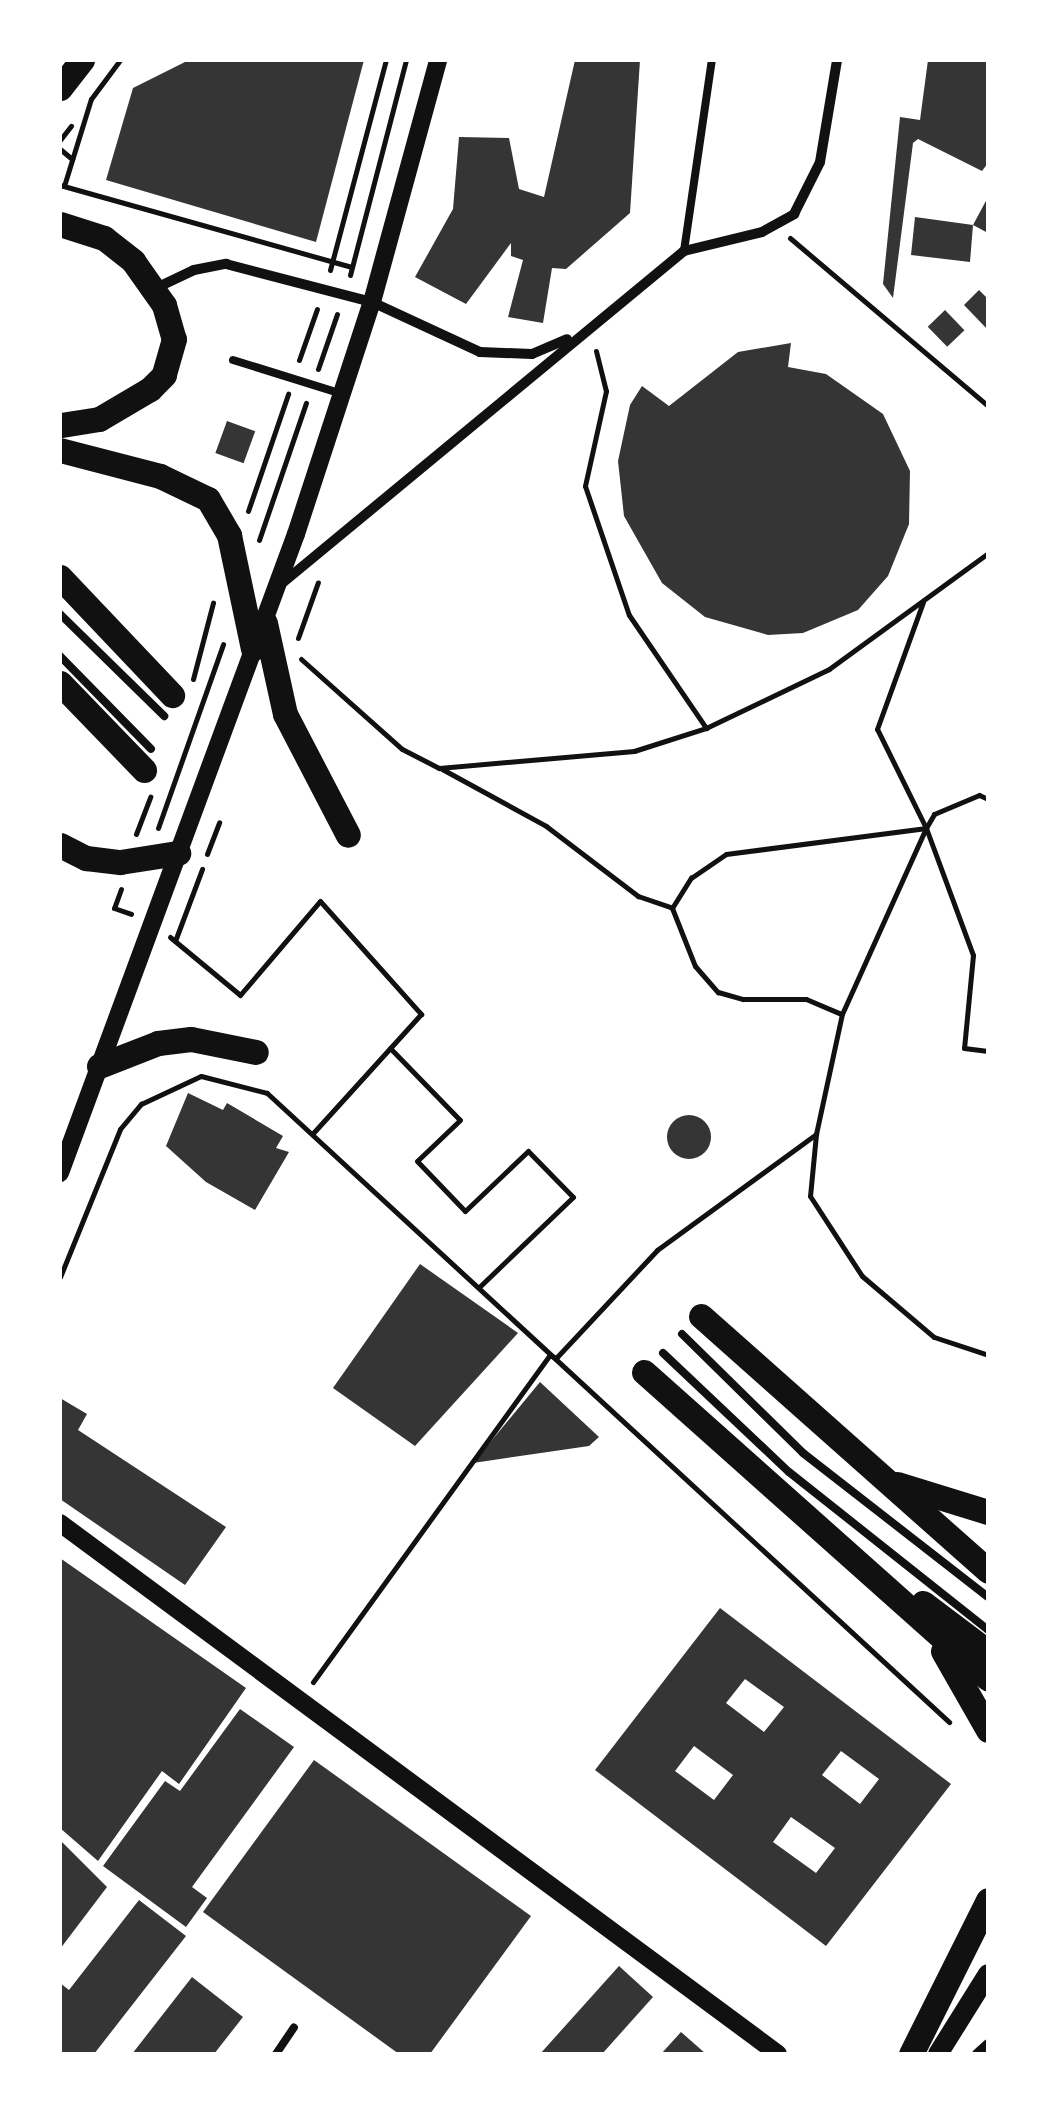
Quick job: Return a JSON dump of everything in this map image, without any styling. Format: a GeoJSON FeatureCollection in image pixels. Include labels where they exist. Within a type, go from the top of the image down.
{"type":"FeatureCollection","features":[{"type":"Feature","properties":{"kind":"main road"},"geometry":{"type":"LineString","coordinates":[[60,88],[82,60]]}},
{"type":"Feature","properties":{"kind":"main road"},"geometry":{"type":"LineString","coordinates":[[60,224],[117,246],[154,289],[174,339],[164,374],[128,406],[60,425]]}},
{"type":"Feature","properties":{"kind":"main road"},"geometry":{"type":"LineString","coordinates":[[60,450],[160,476],[208,498],[229,534],[228,590],[252,649]]}},
{"type":"Feature","properties":{"kind":"main road"},"geometry":{"type":"LineString","coordinates":[[60,577],[168,705]]}},
{"type":"Feature","properties":{"kind":"main road"},"geometry":{"type":"LineString","coordinates":[[264,618],[285,714],[348,835]]}},
{"type":"Feature","properties":{"kind":"main road"},"geometry":{"type":"LineString","coordinates":[[60,683],[147,760]]}},
{"type":"Feature","properties":{"kind":"main road"},"geometry":{"type":"LineString","coordinates":[[60,845],[86,858],[120,862],[180,848]]}},
{"type":"Feature","properties":{"kind":"main road"},"geometry":{"type":"LineString","coordinates":[[99,1066],[158,1042],[191,1039],[256,1052]]}},
{"type":"Feature","properties":{"kind":"main road"},"geometry":{"type":"LineString","coordinates":[[701,1316],[872,1474],[988,1571]]}},
{"type":"Feature","properties":{"kind":"main road"},"geometry":{"type":"LineString","coordinates":[[644,1372],[988,1678]]}},
{"type":"Feature","properties":{"kind":"main road"},"geometry":{"type":"LineString","coordinates":[[872,1474],[988,1512]]}},
{"type":"Feature","properties":{"kind":"main road"},"geometry":{"type":"LineString","coordinates":[[872,1474],[988,1550]]}},
{"type":"Feature","properties":{"kind":"main road"},"geometry":{"type":"LineString","coordinates":[[767,1485],[988,1652]]}},
{"type":"Feature","properties":{"kind":"main road"},"geometry":{"type":"LineString","coordinates":[[922,1622],[988,1730]]}},
{"type":"Feature","properties":{"kind":"main road"},"geometry":{"type":"LineString","coordinates":[[911,2054],[988,1900]]}},
{"type":"Feature","properties":{"kind":"main road"},"geometry":{"type":"LineString","coordinates":[[938,2054],[988,1974]]}},
{"type":"Feature","properties":{"kind":"street"},"geometry":{"type":"LineString","coordinates":[[60,1173],[276,588],[342,394],[372,302],[438,60]]}},
{"type":"Feature","properties":{"kind":"street"},"geometry":{"type":"LineString","coordinates":[[276,588],[684,251],[776,226],[794,214],[814,182],[837,60]]}},
{"type":"Feature","properties":{"kind":"street"},"geometry":{"type":"LineString","coordinates":[[154,289],[194,270],[226,264],[372,302],[464,346],[498,355],[532,354],[589,326]]}},
{"type":"Feature","properties":{"kind":"street"},"geometry":{"type":"LineString","coordinates":[[60,1523],[778,2054]]}},
{"type":"Feature","properties":{"kind":"street"},"geometry":{"type":"LineString","coordinates":[[977,2054],[988,2044]]}},
{"type":"Feature","properties":{"kind":"lane"},"geometry":{"type":"LineString","coordinates":[[684,251],[712,60]]}},
{"type":"Feature","properties":{"kind":"lane"},"geometry":{"type":"LineString","coordinates":[[233,360],[342,394]]}},
{"type":"Feature","properties":{"kind":"lane"},"geometry":{"type":"LineString","coordinates":[[60,614],[168,705]]}},
{"type":"Feature","properties":{"kind":"lane"},"geometry":{"type":"LineString","coordinates":[[60,656],[147,760]]}},
{"type":"Feature","properties":{"kind":"lane"},"geometry":{"type":"LineString","coordinates":[[682,1334],[803,1453],[988,1598]]}},
{"type":"Feature","properties":{"kind":"lane"},"geometry":{"type":"LineString","coordinates":[[664,1353],[789,1472],[988,1630]]}},
{"type":"Feature","properties":{"kind":"lane"},"geometry":{"type":"LineString","coordinates":[[276,2054],[294,2027]]}},
{"type":"Feature","properties":{"kind":"path"},"geometry":{"type":"LineString","coordinates":[[120,60],[91,100],[62,185],[352,267]]}},
{"type":"Feature","properties":{"kind":"path"},"geometry":{"type":"LineString","coordinates":[[333,262],[386,60]]}},
{"type":"Feature","properties":{"kind":"path"},"geometry":{"type":"LineString","coordinates":[[196,671],[312,385],[344,294],[406,60]]}},
{"type":"Feature","properties":{"kind":"path"},"geometry":{"type":"LineString","coordinates":[[60,140],[70,126]]}},
{"type":"Feature","properties":{"kind":"path"},"geometry":{"type":"LineString","coordinates":[[60,149],[72,159]]}},
{"type":"Feature","properties":{"kind":"path"},"geometry":{"type":"LineString","coordinates":[[776,226],[988,406]]}},
{"type":"Feature","properties":{"kind":"path"},"geometry":{"type":"LineString","coordinates":[[589,326],[606,391],[585,486],[630,614],[706,728]]}},
{"type":"Feature","properties":{"kind":"path"},"geometry":{"type":"LineString","coordinates":[[439,768],[634,751],[706,728],[829,669],[988,553]]}},
{"type":"Feature","properties":{"kind":"path"},"geometry":{"type":"LineString","coordinates":[[324,566],[292,651],[402,750],[546,826],[638,896],[672,908],[695,966],[718,992],[743,999],[806,1000],[842,1014]]}},
{"type":"Feature","properties":{"kind":"path"},"geometry":{"type":"LineString","coordinates":[[156,834],[210,681],[228,590]]}},
{"type":"Feature","properties":{"kind":"path"},"geometry":{"type":"LineString","coordinates":[[923,602],[876,729],[926,828],[973,955],[964,1048],[988,1051]]}},
{"type":"Feature","properties":{"kind":"path"},"geometry":{"type":"LineString","coordinates":[[988,799],[978,795],[934,814],[842,1014],[816,1134],[810,1196],[862,1276],[934,1337],[988,1355]]}},
{"type":"Feature","properties":{"kind":"path"},"geometry":{"type":"LineString","coordinates":[[672,908],[691,878],[726,854],[926,828]]}},
{"type":"Feature","properties":{"kind":"path"},"geometry":{"type":"LineString","coordinates":[[175,941],[202,869]]}},
{"type":"Feature","properties":{"kind":"path"},"geometry":{"type":"LineString","coordinates":[[122,888],[114,908],[152,922],[240,995],[320,901],[422,1014],[313,1132]]}},
{"type":"Feature","properties":{"kind":"path"},"geometry":{"type":"LineString","coordinates":[[390,1048],[460,1120],[417,1162],[465,1211],[528,1150],[573,1197],[479,1287]]}},
{"type":"Feature","properties":{"kind":"path"},"geometry":{"type":"LineString","coordinates":[[60,1277],[120,1129],[159,1092],[186,1078],[229,1078],[267,1093],[959,1732]]}},
{"type":"Feature","properties":{"kind":"path"},"geometry":{"type":"LineString","coordinates":[[556,1358],[657,1250],[816,1134]]}},
{"type":"Feature","properties":{"kind":"path"},"geometry":{"type":"LineString","coordinates":[[302,1689],[324,1674],[550,1355],[556,1358]]}},
{"type":"Feature","properties":{"kind":"building"},"geometry":{"type":"Polygon","coordinates":[[[189,60],[364,60],[316,242],[106,180],[133,88],[189,60]]]}},
{"type":"Feature","properties":{"kind":"building"},"geometry":{"type":"Polygon","coordinates":[[[575,60],[640,60],[630,213],[566,269],[552,268],[543,323],[508,317],[523,260],[511,256],[511,243],[466,304],[415,277],[453,209],[459,137],[509,138],[519,189],[544,197],[575,60]]]}},
{"type":"Feature","properties":{"kind":"building"},"geometry":{"type":"Polygon","coordinates":[[[928,60],[988,60],[988,163],[982,171],[918,139],[913,143],[893,298],[883,284],[900,117],[920,120],[928,60]]]}},
{"type":"Feature","properties":{"kind":"building"},"geometry":{"type":"Polygon","coordinates":[[[988,197],[988,233],[973,225],[988,197]]]}},
{"type":"Feature","properties":{"kind":"building"},"geometry":{"type":"Polygon","coordinates":[[[915,217],[973,225],[970,262],[911,255],[915,217]]]}},
{"type":"Feature","properties":{"kind":"building"},"geometry":{"type":"Polygon","coordinates":[[[979,290],[988,299],[988,330],[964,305],[979,290]]]}},
{"type":"Feature","properties":{"kind":"building"},"geometry":{"type":"Polygon","coordinates":[[[945,310],[964,330],[947,347],[928,327],[945,310]]]}},
{"type":"Feature","properties":{"kind":"building"},"geometry":{"type":"Polygon","coordinates":[[[791,343],[788,367],[826,374],[883,414],[910,471],[909,524],[888,576],[858,610],[803,633],[768,635],[705,617],[662,583],[624,516],[618,461],[630,405],[642,386],[669,406],[738,352],[791,343]]]}},
{"type":"Feature","properties":{"kind":"building"},"geometry":{"type":"Polygon","coordinates":[[[227,421],[255,431],[244,463],[215,453],[227,421]]]}},
{"type":"Feature","properties":{"kind":"building"},"geometry":{"type":"Polygon","coordinates":[[[188,1093],[223,1110],[227,1103],[283,1136],[276,1148],[289,1152],[255,1210],[206,1182],[166,1146],[188,1093]]]}},
{"type":"Feature","properties":{"kind":"building"},"geometry":{"type":"Polygon","coordinates":[[[689,1115],[705,1121],[711,1137],[705,1153],[689,1159],[673,1153],[667,1137],[673,1121],[689,1115]]]}},
{"type":"Feature","properties":{"kind":"building"},"geometry":{"type":"Polygon","coordinates":[[[420,1264],[518,1333],[415,1446],[333,1388],[420,1264]]]}},
{"type":"Feature","properties":{"kind":"building"},"geometry":{"type":"Polygon","coordinates":[[[540,1382],[599,1437],[589,1446],[473,1463],[540,1382]]]}},
{"type":"Feature","properties":{"kind":"building"},"geometry":{"type":"Polygon","coordinates":[[[60,1398],[87,1414],[78,1430],[226,1527],[185,1585],[60,1499],[60,1398]]]}},
{"type":"Feature","properties":{"kind":"building"},"geometry":{"type":"Polygon","coordinates":[[[60,1558],[246,1688],[179,1784],[162,1771],[98,1861],[60,1828],[60,1558]]]}},
{"type":"Feature","properties":{"kind":"building"},"geometry":{"type":"Polygon","coordinates":[[[720,1608],[951,1784],[826,1946],[595,1770],[720,1608]],[[745,1679],[726,1703],[764,1732],[784,1707],[745,1679]],[[694,1746],[675,1771],[714,1800],[733,1775],[694,1746]],[[841,1751],[822,1775],[860,1804],[879,1779],[841,1751]],[[791,1817],[773,1842],[816,1873],[835,1848],[791,1817]]]}},
{"type":"Feature","properties":{"kind":"building"},"geometry":{"type":"Polygon","coordinates":[[[240,1709],[294,1747],[192,1887],[207,1898],[186,1927],[103,1866],[165,1781],[180,1791],[240,1709]]]}},
{"type":"Feature","properties":{"kind":"building"},"geometry":{"type":"Polygon","coordinates":[[[314,1760],[531,1916],[430,2054],[399,2054],[203,1912],[314,1760]]]}},
{"type":"Feature","properties":{"kind":"building"},"geometry":{"type":"Polygon","coordinates":[[[60,1840],[107,1887],[60,1949],[60,1840]]]}},
{"type":"Feature","properties":{"kind":"building"},"geometry":{"type":"Polygon","coordinates":[[[139,1900],[186,1936],[94,2054],[60,2054],[60,1983],[69,1990],[139,1900]]]}},
{"type":"Feature","properties":{"kind":"building"},"geometry":{"type":"Polygon","coordinates":[[[619,1966],[653,1997],[602,2054],[540,2054],[619,1966]]]}},
{"type":"Feature","properties":{"kind":"building"},"geometry":{"type":"Polygon","coordinates":[[[192,1977],[243,2017],[214,2054],[132,2054],[192,1977]]]}},
{"type":"Feature","properties":{"kind":"building"},"geometry":{"type":"Polygon","coordinates":[[[681,2032],[706,2054],[661,2054],[681,2032]]]}}]}
